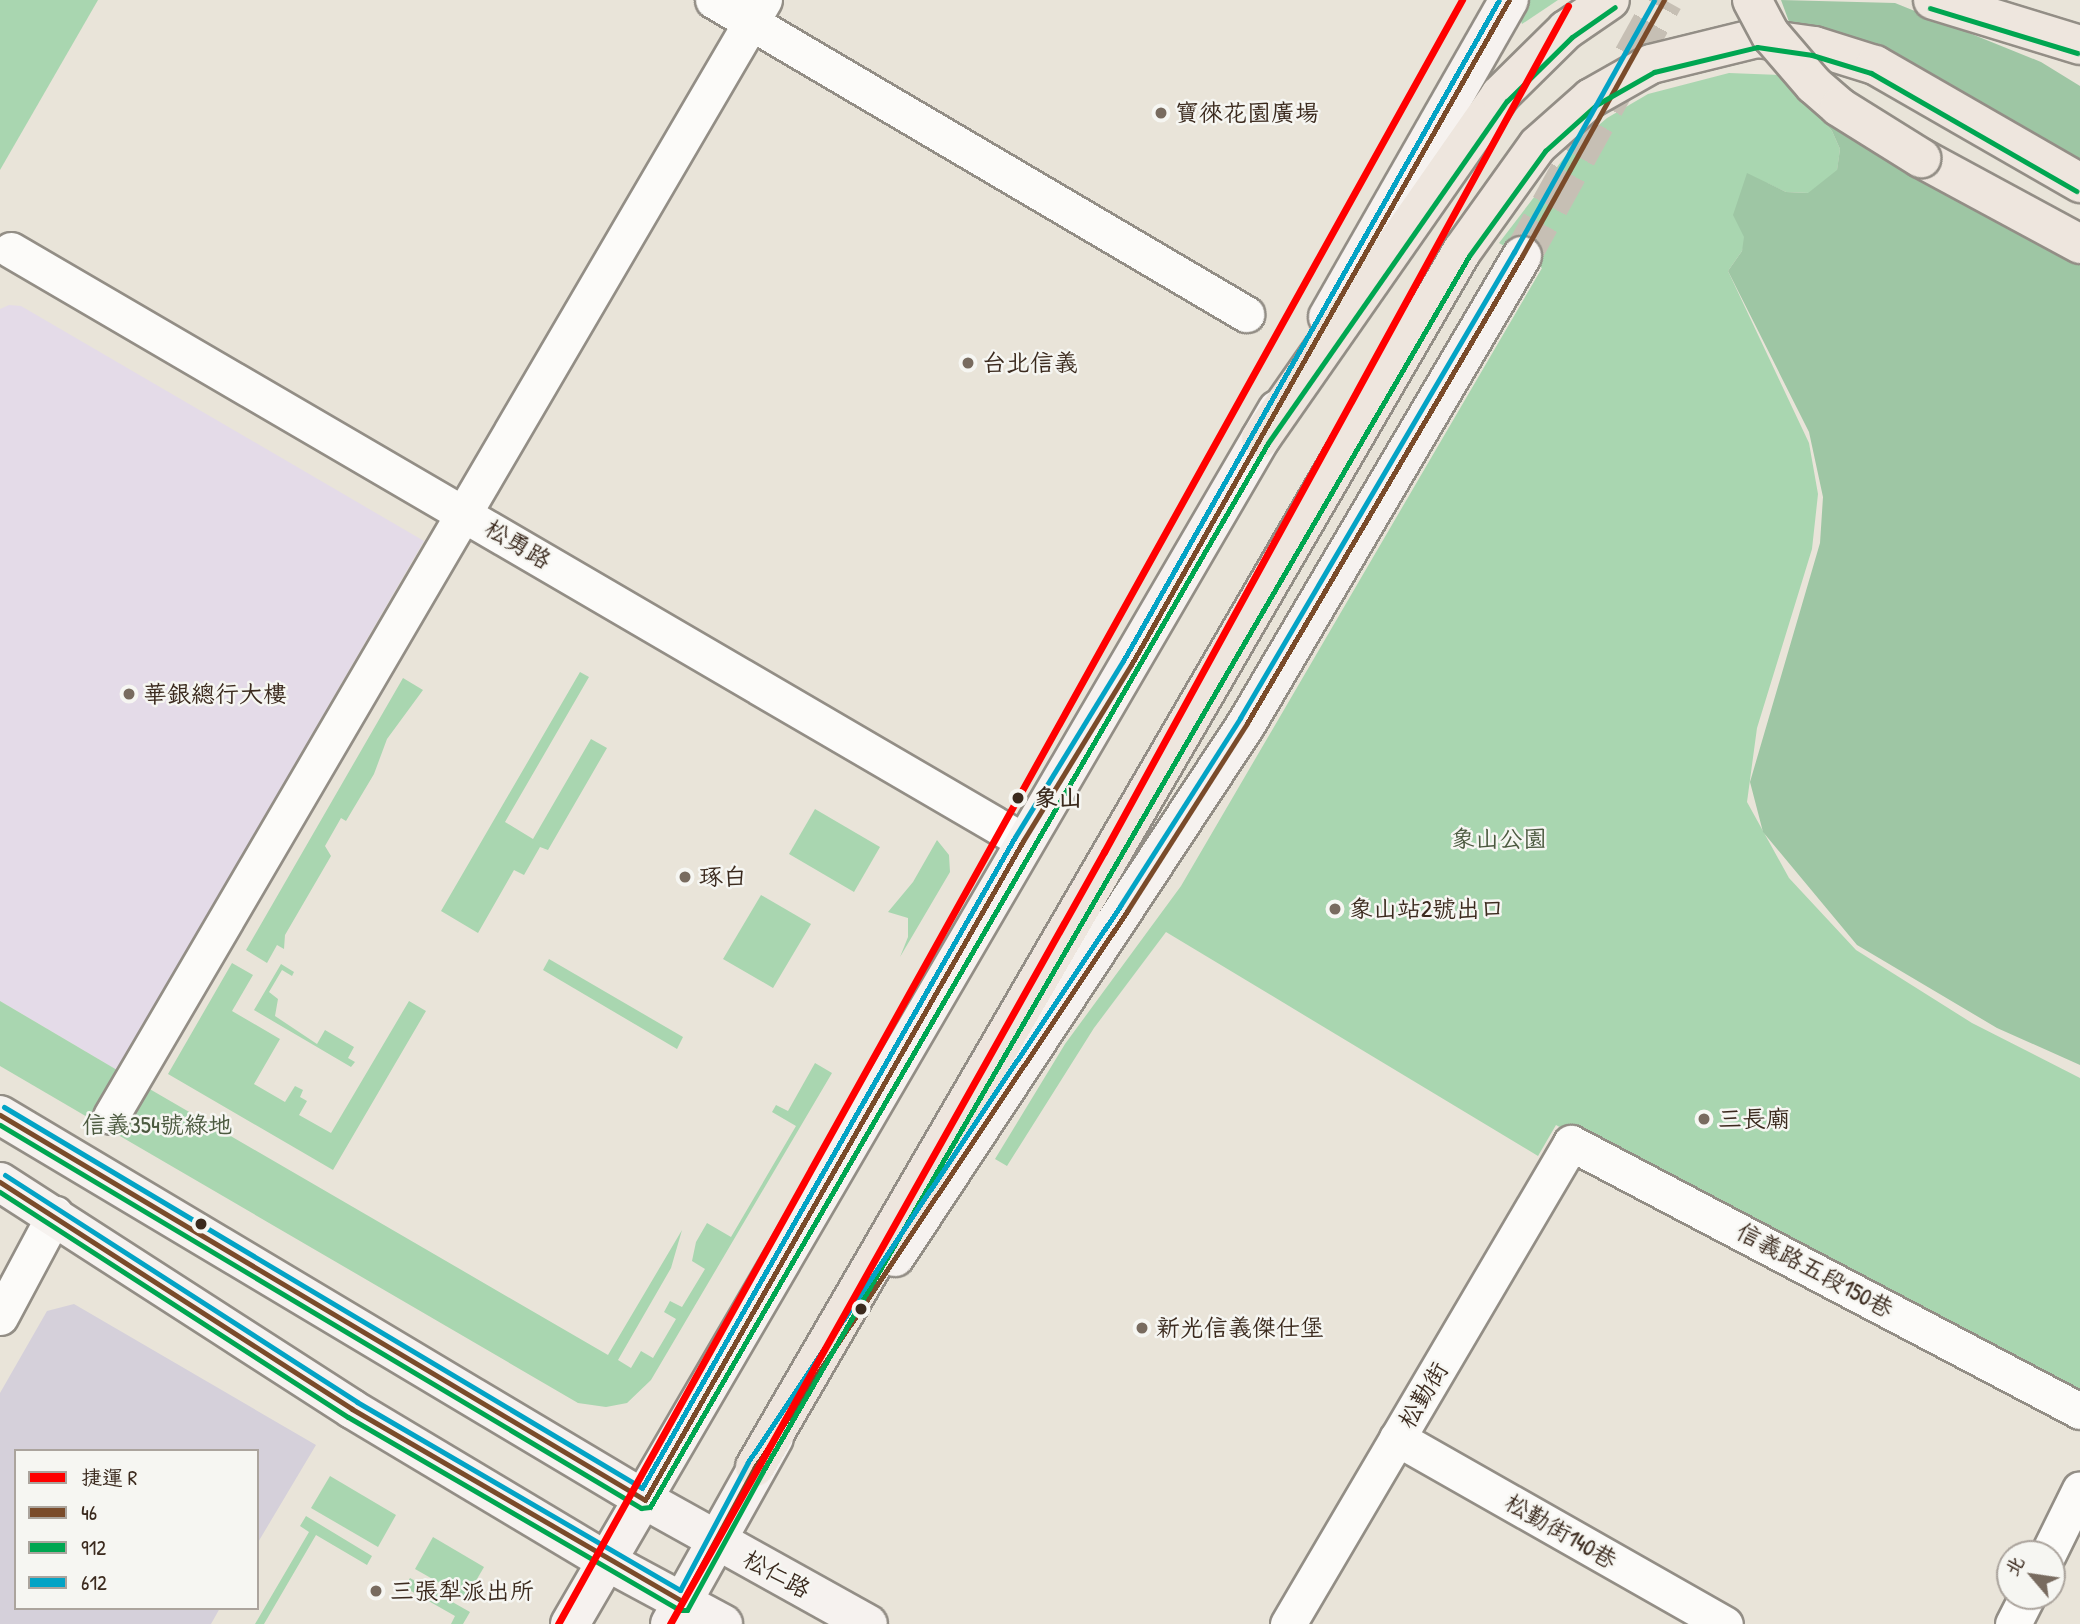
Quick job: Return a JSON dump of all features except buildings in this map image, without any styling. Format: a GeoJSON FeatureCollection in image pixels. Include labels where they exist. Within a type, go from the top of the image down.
{"type":"FeatureCollection","features":[{"type":"Feature","properties":{"kind":"highway"},"geometry":{"type":"LineString","coordinates":[[1261,438],[1500,95],[1566,30],[1610,0]]}},
{"type":"Feature","properties":{"kind":"highway"},"geometry":{"type":"LineString","coordinates":[[1752,0],[1771,35],[1814,85],[1839,107],[1921,158],[2080,244]]}},
{"type":"Feature","properties":{"kind":"highway"},"geometry":{"type":"LineString","coordinates":[[1933,0],[2080,45]]}},
{"type":"Feature","properties":{"kind":"highway"},"geometry":{"type":"LineString","coordinates":[[2018,0],[2080,30]]}},
{"type":"Feature","properties":{"kind":"highway"},"geometry":{"type":"LineString","coordinates":[[755,1467],[1462,251],[1538,145],[1591,98],[1651,64],[1757,38],[1814,46],[1875,65],[2080,183]]}},
{"type":"Feature","properties":{"kind":"main road"},"geometry":{"type":"LineString","coordinates":[[570,1624],[645,1500],[1023,841],[1261,438],[1509,0]]}},
{"type":"Feature","properties":{"kind":"main road"},"geometry":{"type":"LineString","coordinates":[[676,1613],[719,1542],[755,1467],[1127,911],[1247,723],[1522,256]]}},
{"type":"Feature","properties":{"kind":"main road","name":"松仁路"},"geometry":{"type":"LineString","coordinates":[[0,1115],[645,1500],[868,1624]]}},
{"type":"Feature","properties":{"kind":"main road"},"geometry":{"type":"LineString","coordinates":[[0,1182],[55,1214],[352,1409],[606,1561],[676,1613],[723,1624]]}},
{"type":"Feature","properties":{"kind":"street"},"geometry":{"type":"LineString","coordinates":[[713,0],[757,11],[1246,314]]}},
{"type":"Feature","properties":{"kind":"street"},"geometry":{"type":"LineString","coordinates":[[111,1116],[466,513],[757,11]]}},
{"type":"Feature","properties":{"kind":"street","name":"松勇路"},"geometry":{"type":"LineString","coordinates":[[10,250],[466,513],[1023,841]]}},
{"type":"Feature","properties":{"kind":"street","name":"信義路五段150巷"},"geometry":{"type":"LineString","coordinates":[[1559,1166],[1571,1143],[2080,1410]]}},
{"type":"Feature","properties":{"kind":"street","name":"松勤街"},"geometry":{"type":"LineString","coordinates":[[1288,1624],[1559,1166]]}},
{"type":"Feature","properties":{"kind":"street"},"geometry":{"type":"LineString","coordinates":[[0,1317],[55,1214]]}},
{"type":"Feature","properties":{"kind":"street","name":"松勤街140巷"},"geometry":{"type":"LineString","coordinates":[[1397,1438],[1725,1624]]}},
{"type":"Feature","properties":{"kind":"street"},"geometry":{"type":"LineString","coordinates":[[2055,1540],[2080,1489]]}},
{"type":"Feature","properties":{"kind":"shaded area","name":"華銀總行大樓"},"geometry":{"type":"Polygon","coordinates":[[[9,305],[21,306],[424,541],[117,1070],[0,1001],[0,309],[9,305]]]}},
{"type":"Feature","properties":{"kind":"shaded area"},"geometry":{"type":"Polygon","coordinates":[[[74,1304],[316,1445],[259,1541],[259,1449],[14,1449],[14,1610],[219,1610],[211,1624],[0,1624],[0,1393],[47,1311],[74,1304]]]}},
{"type":"Feature","properties":{"kind":"green space"},"geometry":{"type":"Polygon","coordinates":[[[0,0],[98,0],[0,170],[0,0]]]}},
{"type":"Feature","properties":{"kind":"green space"},"geometry":{"type":"Polygon","coordinates":[[[1528,0],[1558,0],[1522,24],[1519,16],[1528,0]]]}},
{"type":"Feature","properties":{"kind":"green space"},"geometry":{"type":"Polygon","coordinates":[[[1781,0],[1895,3],[2041,62],[2080,86],[2080,159],[1878,48],[1792,30],[1781,0]]]}},
{"type":"Feature","properties":{"kind":"green space","name":"象山公園"},"geometry":{"type":"Polygon","coordinates":[[[1729,73],[1783,75],[1832,131],[1840,149],[1837,171],[1809,193],[1786,192],[1767,183],[1742,251],[1728,271],[1809,443],[1818,494],[1812,549],[1757,728],[1747,802],[1789,878],[1856,950],[1972,1023],[2080,1078],[2080,1401],[1556,1125],[1538,1156],[1166,932],[1094,1028],[1007,1166],[995,1159],[1065,1044],[1181,886],[1542,268],[1499,243],[1570,150],[1607,118],[1648,94],[1729,73]]]}},
{"type":"Feature","properties":{"kind":"green space"},"geometry":{"type":"Polygon","coordinates":[[[1783,75],[2080,262],[2080,1065],[1997,1028],[1857,945],[1763,832],[1750,782],[1820,543],[1823,497],[1809,432],[1728,271],[1742,251],[1744,237],[1733,215],[1747,173],[1786,192],[1808,193],[1837,170],[1840,149],[1832,131],[1783,75]]]}},
{"type":"Feature","properties":{"kind":"green space"},"geometry":{"type":"Polygon","coordinates":[[[580,672],[589,677],[505,822],[533,839],[591,739],[607,748],[548,850],[540,847],[524,875],[514,870],[478,933],[441,911],[580,672]]]}},
{"type":"Feature","properties":{"kind":"green space"},"geometry":{"type":"Polygon","coordinates":[[[403,678],[423,690],[387,739],[374,774],[346,821],[341,818],[325,846],[331,856],[285,935],[284,949],[277,945],[267,963],[246,950],[403,678]]]}},
{"type":"Feature","properties":{"kind":"green space"},"geometry":{"type":"Polygon","coordinates":[[[815,809],[880,847],[854,892],[789,854],[815,809]]]}},
{"type":"Feature","properties":{"kind":"green space"},"geometry":{"type":"Polygon","coordinates":[[[937,840],[949,855],[950,872],[900,957],[908,937],[908,918],[888,912],[913,882],[937,840]]]}},
{"type":"Feature","properties":{"kind":"green space"},"geometry":{"type":"Polygon","coordinates":[[[761,895],[811,924],[773,988],[723,959],[761,895]]]}},
{"type":"Feature","properties":{"kind":"green space"},"geometry":{"type":"Polygon","coordinates":[[[549,959],[683,1037],[677,1049],[543,970],[549,959]]]}},
{"type":"Feature","properties":{"kind":"green space"},"geometry":{"type":"Polygon","coordinates":[[[232,963],[253,975],[232,1011],[280,1039],[254,1084],[285,1102],[295,1086],[303,1090],[300,1097],[307,1101],[299,1115],[331,1133],[409,1001],[426,1011],[333,1170],[168,1074],[232,963]]]}},
{"type":"Feature","properties":{"kind":"green space"},"geometry":{"type":"Polygon","coordinates":[[[281,964],[294,972],[292,976],[282,970],[269,992],[278,999],[275,1016],[317,1044],[325,1030],[354,1047],[348,1058],[355,1062],[351,1067],[254,1010],[281,964]]]}},
{"type":"Feature","properties":{"kind":"green space","name":"信義354號綠地"},"geometry":{"type":"Polygon","coordinates":[[[0,1001],[117,1070],[89,1118],[0,1066],[0,1001]]]}},
{"type":"Feature","properties":{"kind":"green space","name":"信義354號綠地"},"geometry":{"type":"Polygon","coordinates":[[[815,1063],[832,1073],[651,1380],[627,1403],[606,1407],[578,1403],[113,1132],[141,1084],[608,1355],[682,1230],[671,1268],[618,1360],[631,1368],[641,1351],[653,1358],[676,1319],[664,1312],[670,1301],[682,1307],[705,1269],[692,1261],[696,1242],[707,1223],[731,1237],[796,1126],[772,1112],[776,1105],[788,1111],[815,1063]]]}},
{"type":"Feature","properties":{"kind":"green space"},"geometry":{"type":"Polygon","coordinates":[[[330,1476],[396,1515],[378,1547],[311,1508],[330,1476]]]}},
{"type":"Feature","properties":{"kind":"green space"},"geometry":{"type":"Polygon","coordinates":[[[306,1516],[372,1556],[367,1565],[316,1535],[264,1624],[255,1624],[309,1532],[300,1526],[306,1516]]]}},
{"type":"Feature","properties":{"kind":"green space"},"geometry":{"type":"Polygon","coordinates":[[[433,1537],[484,1567],[466,1598],[415,1569],[433,1537]]]}},
{"type":"Feature","properties":{"kind":"green space"},"geometry":{"type":"Polygon","coordinates":[[[410,1578],[470,1612],[463,1624],[451,1624],[455,1616],[404,1587],[410,1578]]]}},
{"type":"Feature","properties":{"kind":"tunnel"},"geometry":{"type":"LineString","coordinates":[[1522,256],[1664,0]]}},
{"type":"Feature","properties":{"kind":"metro line","name":"R"},"geometry":{"type":"LineString","coordinates":[[558,1624],[1462,0]]}},
{"type":"Feature","properties":{"kind":"metro line","name":"R"},"geometry":{"type":"LineString","coordinates":[[670,1624],[1104,852],[1568,6]]}},
{"type":"Feature","properties":{"kind":"transit line","name":"612"},"geometry":{"type":"LineString","coordinates":[[4,1107],[642,1488],[1015,837],[1123,661],[1499,0]]}},
{"type":"Feature","properties":{"kind":"transit line","name":"46"},"geometry":{"type":"LineString","coordinates":[[645,1500],[1023,841],[1131,665],[1509,0]]}},
{"type":"Feature","properties":{"kind":"transit line","name":"612"},"geometry":{"type":"LineString","coordinates":[[5,1175],[357,1402],[680,1590],[748,1462],[1120,906],[1240,718],[1514,252],[1654,0]]}},
{"type":"Feature","properties":{"kind":"transit line","name":"46"},"geometry":{"type":"LineString","coordinates":[[670,1624],[755,1467],[1127,911],[1247,723],[1522,256],[1664,0]]}},
{"type":"Feature","properties":{"kind":"transit line","name":"912"},"geometry":{"type":"LineString","coordinates":[[0,1125],[641,1508],[650,1507],[1268,443],[1507,101],[1572,37],[1615,7]]}},
{"type":"Feature","properties":{"kind":"transit line","name":"912"},"geometry":{"type":"LineString","coordinates":[[1930,8],[2077,53]]}},
{"type":"Feature","properties":{"kind":"transit line","name":"912"},"geometry":{"type":"LineString","coordinates":[[0,1192],[348,1417],[679,1610],[687,1610],[763,1471],[1469,256],[1545,151],[1596,105],[1654,72],[1757,47],[1812,55],[1871,73],[2076,191]]}},
{"type":"Feature","properties":{"kind":"transit line","name":"46"},"geometry":{"type":"LineString","coordinates":[[0,1115],[645,1500]]}},
{"type":"Feature","properties":{"kind":"transit line","name":"46"},"geometry":{"type":"LineString","coordinates":[[0,1182],[352,1409],[683,1602]]}},
{"type":"Feature","properties":{"kind":"place","name":"寶徠花園廣場"},"geometry":{"type":"Point","coordinates":[1161,113]}},
{"type":"Feature","properties":{"kind":"place","name":"台北信義"},"geometry":{"type":"Point","coordinates":[968,363]}},
{"type":"Feature","properties":{"kind":"place","name":"華銀總行大樓"},"geometry":{"type":"Point","coordinates":[129,694]}},
{"type":"Feature","properties":{"kind":"place","name":"象山"},"geometry":{"type":"Point","coordinates":[1018,798]}},
{"type":"Feature","properties":{"kind":"place","name":"琢白"},"geometry":{"type":"Point","coordinates":[685,877]}},
{"type":"Feature","properties":{"kind":"place","name":"象山站2號出口"},"geometry":{"type":"Point","coordinates":[1335,909]}},
{"type":"Feature","properties":{"kind":"place","name":"三長廟"},"geometry":{"type":"Point","coordinates":[1704,1119]}},
{"type":"Feature","properties":{"kind":"place","name":"新光信義傑仕堡"},"geometry":{"type":"Point","coordinates":[1142,1328]}},
{"type":"Feature","properties":{"kind":"place","name":"三張犁派出所"},"geometry":{"type":"Point","coordinates":[376,1591]}}]}
